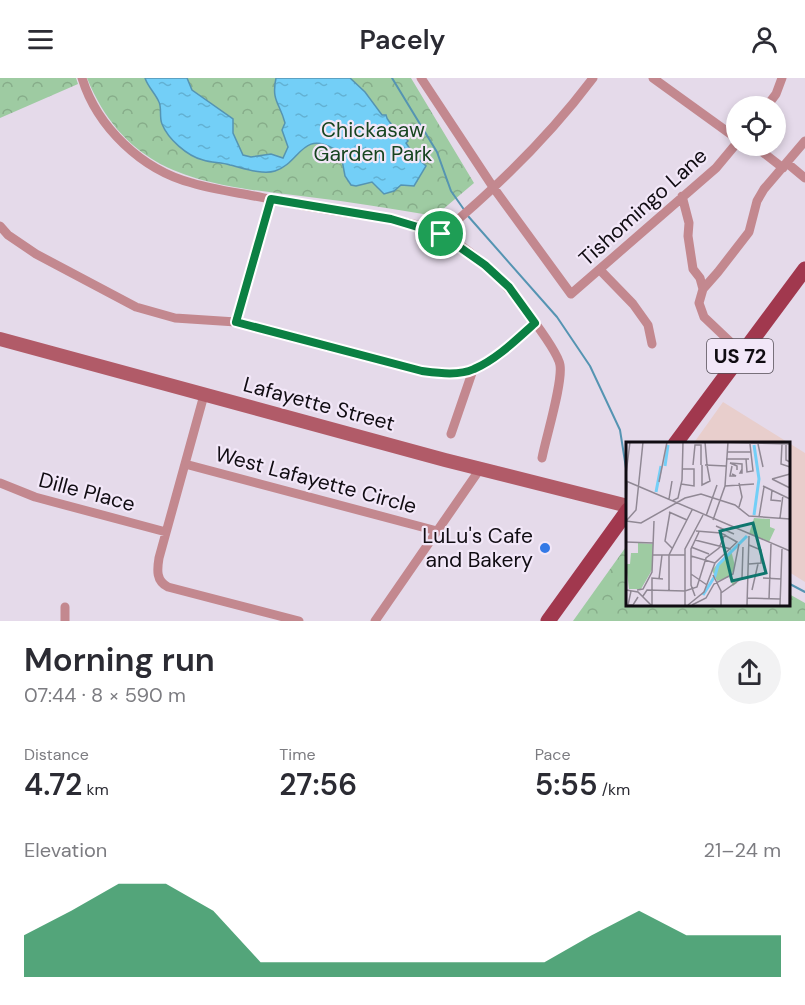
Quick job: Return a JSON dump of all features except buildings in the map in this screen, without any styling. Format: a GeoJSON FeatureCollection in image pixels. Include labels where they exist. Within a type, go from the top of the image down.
{"type":"FeatureCollection","features":[{"type":"Feature","properties":{"kind":"main road","name":"US 72"},"geometry":{"type":"LineString","coordinates":[[676,442],[805,269]]}},
{"type":"Feature","properties":{"kind":"main road"},"geometry":{"type":"LineString","coordinates":[[548,621],[626,511]]}},
{"type":"Feature","properties":{"kind":"street"},"geometry":{"type":"LineString","coordinates":[[82,78],[98,113],[125,146],[161,171],[191,183],[391,219],[441,234],[485,265],[509,287],[560,364],[560,380],[542,458]]}},
{"type":"Feature","properties":{"kind":"street"},"geometry":{"type":"LineString","coordinates":[[421,78],[493,187]]}},
{"type":"Feature","properties":{"kind":"street"},"geometry":{"type":"LineString","coordinates":[[441,234],[493,187],[573,105],[593,78]]}},
{"type":"Feature","properties":{"kind":"street"},"geometry":{"type":"LineString","coordinates":[[653,78],[726,131]]}},
{"type":"Feature","properties":{"kind":"street"},"geometry":{"type":"LineString","coordinates":[[774,96],[782,78]]}},
{"type":"Feature","properties":{"kind":"street"},"geometry":{"type":"LineString","coordinates":[[742,353],[704,317],[699,303],[703,289],[749,231],[757,201],[764,189],[805,141]]}},
{"type":"Feature","properties":{"kind":"street","name":"Tishomingo Lane"},"geometry":{"type":"LineString","coordinates":[[493,187],[571,294],[716,168],[726,156]]}},
{"type":"Feature","properties":{"kind":"street"},"geometry":{"type":"LineString","coordinates":[[770,156],[805,178]]}},
{"type":"Feature","properties":{"kind":"street"},"geometry":{"type":"LineString","coordinates":[[682,196],[689,223],[688,236],[693,269],[700,278],[703,289]]}},
{"type":"Feature","properties":{"kind":"street"},"geometry":{"type":"LineString","coordinates":[[236,322],[271,199]]}},
{"type":"Feature","properties":{"kind":"street"},"geometry":{"type":"LineString","coordinates":[[0,226],[8,235],[36,254],[136,307],[175,318],[236,322],[422,371],[446,374],[473,370],[502,352],[535,323]]}},
{"type":"Feature","properties":{"kind":"street"},"geometry":{"type":"LineString","coordinates":[[600,270],[633,304],[648,325],[652,344]]}},
{"type":"Feature","properties":{"kind":"street","name":"Lafayette Street"},"geometry":{"type":"LineString","coordinates":[[0,339],[626,507]]}},
{"type":"Feature","properties":{"kind":"street"},"geometry":{"type":"LineString","coordinates":[[451,434],[473,370]]}},
{"type":"Feature","properties":{"kind":"street"},"geometry":{"type":"LineString","coordinates":[[204,395],[158,565],[160,580],[168,587],[299,621]]}},
{"type":"Feature","properties":{"kind":"street","name":"West Lafayette Circle"},"geometry":{"type":"LineString","coordinates":[[185,464],[437,531]]}},
{"type":"Feature","properties":{"kind":"street"},"geometry":{"type":"LineString","coordinates":[[375,621],[480,469]]}},
{"type":"Feature","properties":{"kind":"street","name":"Dille Place"},"geometry":{"type":"LineString","coordinates":[[0,483],[35,497],[166,532]]}},
{"type":"Feature","properties":{"kind":"street"},"geometry":{"type":"LineString","coordinates":[[65,608],[65,621]]}},
{"type":"Feature","properties":{"kind":"shaded area"},"geometry":{"type":"Polygon","coordinates":[[[723,402],[787,442],[694,442],[723,402]]]}},
{"type":"Feature","properties":{"kind":"shaded area"},"geometry":{"type":"Polygon","coordinates":[[[790,444],[805,453],[805,582],[790,573],[790,444]]]}},
{"type":"Feature","properties":{"kind":"green space"},"geometry":{"type":"Polygon","coordinates":[[[0,78],[76,78],[78,84],[0,118],[0,78]]]}},
{"type":"Feature","properties":{"kind":"green space","name":"Chickasaw Garden Park"},"geometry":{"type":"Polygon","coordinates":[[[87,78],[411,78],[474,183],[435,216],[239,188],[207,181],[177,172],[150,158],[126,138],[105,112],[87,78]]]}},
{"type":"Feature","properties":{"kind":"green space"},"geometry":{"type":"Polygon","coordinates":[[[626,547],[626,606],[790,606],[790,595],[805,603],[805,621],[573,621],[626,547]]]}},
{"type":"Feature","properties":{"kind":"water"},"geometry":{"type":"Polygon","coordinates":[[[145,78],[187,78],[192,90],[233,119],[233,133],[243,155],[251,157],[271,154],[283,158],[288,147],[282,130],[285,123],[275,97],[276,78],[350,78],[365,92],[382,115],[386,115],[389,122],[408,141],[406,143],[414,155],[426,166],[414,186],[401,185],[394,191],[384,194],[372,182],[351,185],[345,176],[342,160],[336,157],[334,149],[323,144],[315,143],[308,146],[283,167],[270,172],[252,171],[203,160],[185,151],[165,130],[161,121],[159,102],[145,78]]]}},
{"type":"Feature","properties":{"kind":"waterway"},"geometry":{"type":"LineString","coordinates":[[392,78],[437,152],[451,191],[465,211]]}},
{"type":"Feature","properties":{"kind":"waterway"},"geometry":{"type":"LineString","coordinates":[[468,216],[557,317],[590,366],[620,430],[626,468]]}},
{"type":"Feature","properties":{"kind":"waterway"},"geometry":{"type":"LineString","coordinates":[[790,584],[805,592]]}},
{"type":"Feature","properties":{"kind":"place","name":"LuLu's Cafe and Bakery"},"geometry":{"type":"Point","coordinates":[545,548]}},
{"type":"Feature","properties":{"kind":"route"},"geometry":{"type":"LineString","coordinates":[[271,199],[391,219],[441,234],[485,265],[509,287],[535,323],[502,352],[473,370],[446,374],[422,371],[236,322],[271,199]]}}]}
